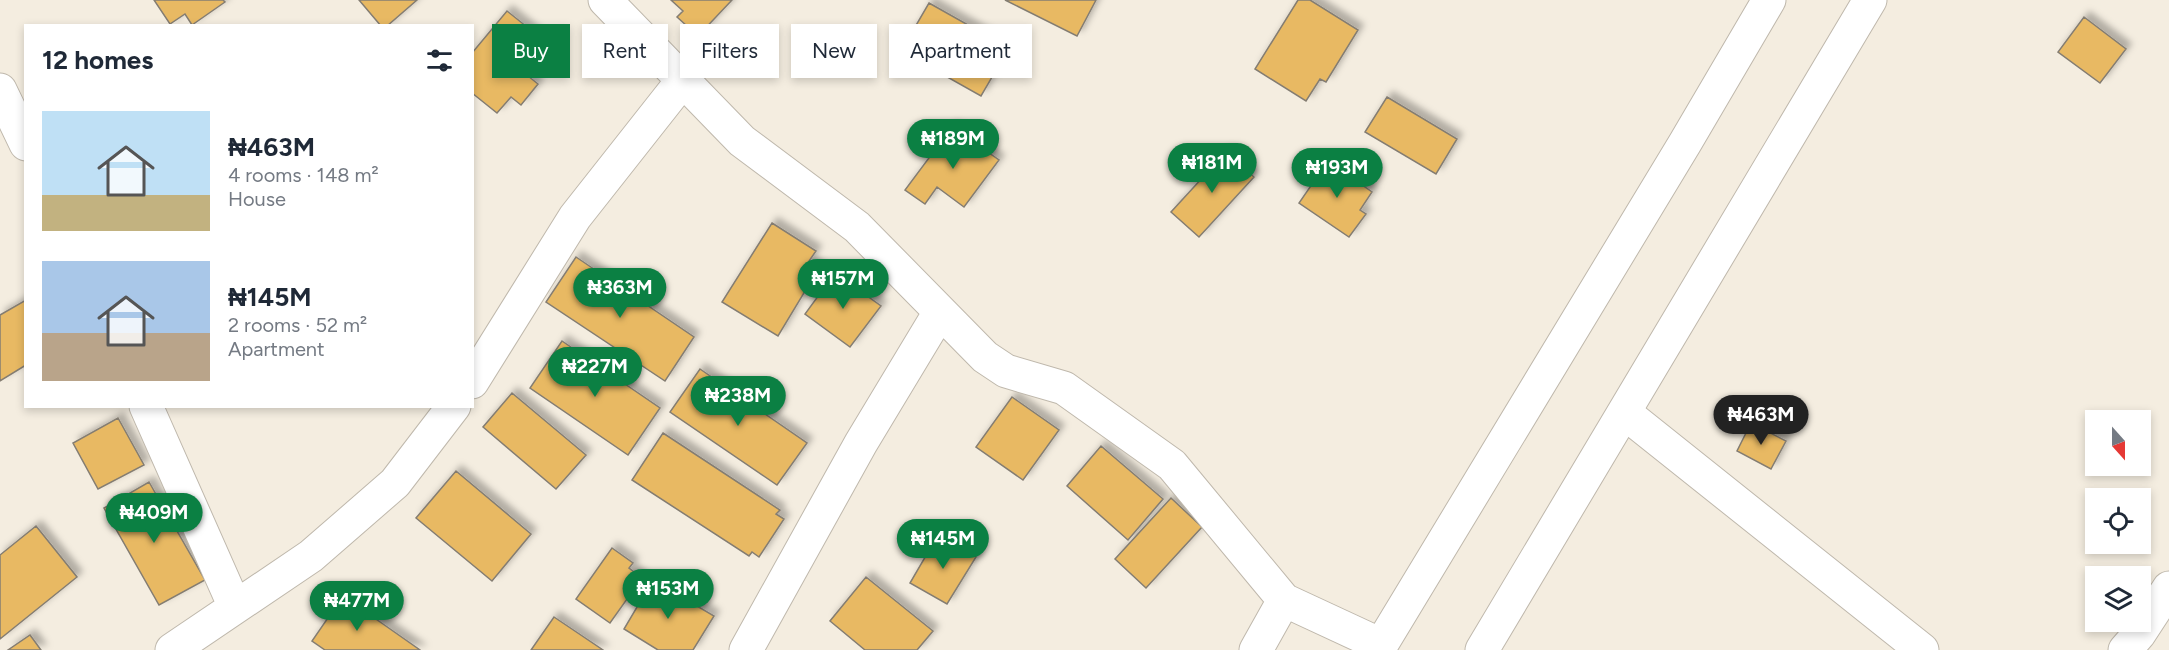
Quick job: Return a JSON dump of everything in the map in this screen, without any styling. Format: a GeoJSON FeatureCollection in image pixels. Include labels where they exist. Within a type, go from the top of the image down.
{"type":"FeatureCollection","features":[{"type":"Feature","properties":{"kind":"main road"},"geometry":{"type":"LineString","coordinates":[[605,0],[742,141],[857,227],[985,357],[999,367],[1064,388],[1172,465],[1284,600],[1379,648],[1769,0]]}},
{"type":"Feature","properties":{"kind":"main road"},"geometry":{"type":"LineString","coordinates":[[1482,650],[1870,0]]}},
{"type":"Feature","properties":{"kind":"main road"},"geometry":{"type":"LineString","coordinates":[[474,379],[575,217],[682,80]]}},
{"type":"Feature","properties":{"kind":"main road"},"geometry":{"type":"LineString","coordinates":[[0,90],[24,140]]}},
{"type":"Feature","properties":{"kind":"main road"},"geometry":{"type":"LineString","coordinates":[[746,650],[861,443],[940,312]]}},
{"type":"Feature","properties":{"kind":"main road"},"geometry":{"type":"LineString","coordinates":[[147,408],[235,607]]}},
{"type":"Feature","properties":{"kind":"main road"},"geometry":{"type":"LineString","coordinates":[[172,650],[311,556],[395,483],[452,408]]}},
{"type":"Feature","properties":{"kind":"main road"},"geometry":{"type":"LineString","coordinates":[[1625,413],[1922,650]]}},
{"type":"Feature","properties":{"kind":"main road"},"geometry":{"type":"LineString","coordinates":[[2125,650],[2139,634],[2169,588]]}},
{"type":"Feature","properties":{"kind":"main road"},"geometry":{"type":"LineString","coordinates":[[1256,650],[1284,600]]}},
{"type":"Feature","properties":{"kind":"building"},"geometry":{"type":"Polygon","coordinates":[[[154,0],[223,0],[225,2],[193,24],[185,14],[170,24],[154,0]]]}},
{"type":"Feature","properties":{"kind":"building"},"geometry":{"type":"Polygon","coordinates":[[[359,0],[417,0],[389,24],[379,24],[359,0]]]}},
{"type":"Feature","properties":{"kind":"building"},"geometry":{"type":"Polygon","coordinates":[[[671,0],[732,0],[709,24],[685,24],[677,17],[683,11],[671,0]]]}},
{"type":"Feature","properties":{"kind":"building"},"geometry":{"type":"Polygon","coordinates":[[[1005,0],[1096,0],[1077,36],[1005,0]]]}},
{"type":"Feature","properties":{"kind":"building"},"geometry":{"type":"Polygon","coordinates":[[[1298,0],[1310,0],[1358,30],[1326,82],[1320,79],[1306,101],[1255,69],[1298,0]]]}},
{"type":"Feature","properties":{"kind":"building"},"geometry":{"type":"Polygon","coordinates":[[[929,3],[966,24],[917,24],[929,3]]]}},
{"type":"Feature","properties":{"kind":"building"},"geometry":{"type":"Polygon","coordinates":[[[507,11],[523,24],[496,24],[507,11]]]}},
{"type":"Feature","properties":{"kind":"building"},"geometry":{"type":"Polygon","coordinates":[[[2084,17],[2126,49],[2100,83],[2058,52],[2084,17]]]}},
{"type":"Feature","properties":{"kind":"building"},"geometry":{"type":"Polygon","coordinates":[[[492,29],[492,78],[530,78],[538,84],[521,105],[511,97],[497,113],[474,95],[474,51],[492,29]]]}},
{"type":"Feature","properties":{"kind":"building"},"geometry":{"type":"Polygon","coordinates":[[[949,78],[992,78],[981,96],[949,78]]]}},
{"type":"Feature","properties":{"kind":"building"},"geometry":{"type":"Polygon","coordinates":[[[1387,97],[1457,139],[1436,174],[1365,132],[1387,97]]]}},
{"type":"Feature","properties":{"kind":"building"},"geometry":{"type":"Polygon","coordinates":[[[952,127],[999,160],[964,207],[937,187],[925,204],[905,190],[952,127]]]}},
{"type":"Feature","properties":{"kind":"building"},"geometry":{"type":"Polygon","coordinates":[[[1226,152],[1254,177],[1199,237],[1171,212],[1226,152]]]}},
{"type":"Feature","properties":{"kind":"building"},"geometry":{"type":"Polygon","coordinates":[[[1328,161],[1372,192],[1360,210],[1366,214],[1349,237],[1299,203],[1328,161]]]}},
{"type":"Feature","properties":{"kind":"building"},"geometry":{"type":"Polygon","coordinates":[[[772,223],[816,251],[809,261],[819,268],[778,336],[722,302],[772,223]]]}},
{"type":"Feature","properties":{"kind":"building"},"geometry":{"type":"Polygon","coordinates":[[[576,257],[694,337],[665,381],[546,302],[576,257]]]}},
{"type":"Feature","properties":{"kind":"building"},"geometry":{"type":"Polygon","coordinates":[[[835,273],[881,306],[850,347],[805,314],[835,273]]]}},
{"type":"Feature","properties":{"kind":"building"},"geometry":{"type":"Polygon","coordinates":[[[24,301],[24,366],[0,381],[0,315],[24,301]]]}},
{"type":"Feature","properties":{"kind":"building"},"geometry":{"type":"Polygon","coordinates":[[[562,341],[660,408],[628,455],[530,388],[562,341]]]}},
{"type":"Feature","properties":{"kind":"building"},"geometry":{"type":"Polygon","coordinates":[[[700,369],[807,443],[777,485],[670,412],[700,369]]]}},
{"type":"Feature","properties":{"kind":"building"},"geometry":{"type":"Polygon","coordinates":[[[512,393],[586,455],[556,489],[483,427],[512,393]]]}},
{"type":"Feature","properties":{"kind":"building"},"geometry":{"type":"Polygon","coordinates":[[[1012,397],[1059,430],[1023,480],[976,447],[1012,397]]]}},
{"type":"Feature","properties":{"kind":"building"},"geometry":{"type":"Polygon","coordinates":[[[118,418],[144,465],[98,489],[73,443],[118,418]]]}},
{"type":"Feature","properties":{"kind":"building"},"geometry":{"type":"Polygon","coordinates":[[[1751,423],[1786,441],[1771,469],[1737,451],[1751,423]]]}},
{"type":"Feature","properties":{"kind":"building"},"geometry":{"type":"Polygon","coordinates":[[[663,433],[780,510],[776,514],[784,519],[759,557],[752,552],[749,556],[632,480],[663,433]]]}},
{"type":"Feature","properties":{"kind":"building"},"geometry":{"type":"Polygon","coordinates":[[[1101,446],[1163,499],[1128,540],[1067,486],[1101,446]]]}},
{"type":"Feature","properties":{"kind":"building"},"geometry":{"type":"Polygon","coordinates":[[[456,471],[531,534],[492,581],[416,518],[456,471]]]}},
{"type":"Feature","properties":{"kind":"building"},"geometry":{"type":"Polygon","coordinates":[[[149,482],[205,580],[159,605],[104,508],[149,482]]]}},
{"type":"Feature","properties":{"kind":"building"},"geometry":{"type":"Polygon","coordinates":[[[1171,498],[1202,527],[1146,588],[1115,559],[1171,498]]]}},
{"type":"Feature","properties":{"kind":"building"},"geometry":{"type":"Polygon","coordinates":[[[36,526],[77,577],[0,639],[0,555],[36,526]]]}},
{"type":"Feature","properties":{"kind":"building"},"geometry":{"type":"Polygon","coordinates":[[[938,535],[976,557],[947,604],[910,583],[938,535]]]}},
{"type":"Feature","properties":{"kind":"building"},"geometry":{"type":"Polygon","coordinates":[[[612,548],[633,563],[629,568],[642,578],[610,623],[576,599],[612,548]]]}},
{"type":"Feature","properties":{"kind":"building"},"geometry":{"type":"Polygon","coordinates":[[[866,577],[933,631],[917,650],[865,650],[830,621],[866,577]]]}},
{"type":"Feature","properties":{"kind":"building"},"geometry":{"type":"Polygon","coordinates":[[[653,580],[714,616],[693,650],[658,650],[624,629],[653,580]]]}},
{"type":"Feature","properties":{"kind":"building"},"geometry":{"type":"Polygon","coordinates":[[[343,596],[420,650],[325,650],[312,641],[343,596]]]}},
{"type":"Feature","properties":{"kind":"building"},"geometry":{"type":"Polygon","coordinates":[[[554,617],[603,650],[531,650],[554,617]]]}},
{"type":"Feature","properties":{"kind":"building"},"geometry":{"type":"Polygon","coordinates":[[[30,635],[41,650],[8,650],[30,635]]]}}]}
